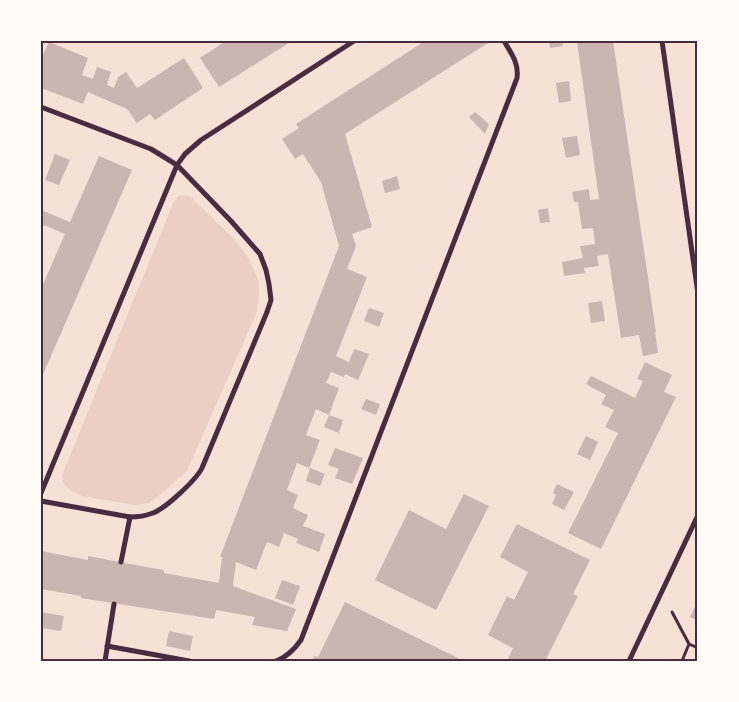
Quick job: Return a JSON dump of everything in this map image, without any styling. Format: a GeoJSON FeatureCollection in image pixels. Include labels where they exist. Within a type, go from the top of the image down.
{"type":"FeatureCollection","features":[{"type":"Feature","properties":{"kind":"street"},"geometry":{"type":"LineString","coordinates":[[41,493],[177,165],[189,150],[201,140],[354,41]]}},
{"type":"Feature","properties":{"kind":"street"},"geometry":{"type":"LineString","coordinates":[[276,661],[284,658],[301,640],[517,78],[517,64],[504,41]]}},
{"type":"Feature","properties":{"kind":"street"},"geometry":{"type":"LineString","coordinates":[[662,41],[698,294]]}},
{"type":"Feature","properties":{"kind":"street"},"geometry":{"type":"LineString","coordinates":[[41,107],[151,149],[177,165],[238,228],[260,254],[266,270],[271,300],[198,476],[156,512],[141,517],[130,517],[41,501]]}},
{"type":"Feature","properties":{"kind":"street"},"geometry":{"type":"LineString","coordinates":[[629,661],[698,515]]}},
{"type":"Feature","properties":{"kind":"street"},"geometry":{"type":"LineString","coordinates":[[121,562],[130,517]]}},
{"type":"Feature","properties":{"kind":"street"},"geometry":{"type":"LineString","coordinates":[[105,661],[114,604]]}},
{"type":"Feature","properties":{"kind":"street"},"geometry":{"type":"LineString","coordinates":[[107,646],[189,661]]}},
{"type":"Feature","properties":{"kind":"path"},"geometry":{"type":"LineString","coordinates":[[661,592],[689,644],[698,648]]}},
{"type":"Feature","properties":{"kind":"path"},"geometry":{"type":"LineString","coordinates":[[682,661],[689,644]]}},
{"type":"Feature","properties":{"kind":"shaded area"},"geometry":{"type":"Polygon","coordinates":[[[186,195],[192,198],[235,240],[250,260],[259,282],[257,312],[187,471],[149,503],[135,505],[82,496],[71,491],[64,484],[62,475],[174,201],[179,196],[186,195]]]}},
{"type":"Feature","properties":{"kind":"building"},"geometry":{"type":"Polygon","coordinates":[[[226,41],[292,41],[219,87],[200,58],[226,41]]]}},
{"type":"Feature","properties":{"kind":"building"},"geometry":{"type":"Polygon","coordinates":[[[425,41],[487,41],[488,43],[345,134],[372,227],[352,234],[356,246],[347,269],[367,277],[336,356],[349,362],[354,349],[369,354],[358,380],[345,374],[344,377],[331,372],[326,383],[339,388],[329,415],[316,409],[306,435],[320,440],[309,468],[297,463],[287,490],[298,495],[293,508],[308,515],[303,526],[325,534],[319,552],[296,543],[298,539],[284,533],[279,547],[267,542],[256,570],[236,562],[233,586],[296,609],[287,631],[252,625],[255,617],[216,610],[214,619],[81,598],[81,596],[41,589],[41,551],[88,560],[88,556],[164,570],[164,573],[219,583],[222,557],[220,557],[339,246],[321,182],[303,154],[295,159],[282,139],[299,128],[296,124],[425,41]]]}},
{"type":"Feature","properties":{"kind":"building"},"geometry":{"type":"Polygon","coordinates":[[[549,41],[562,41],[563,46],[550,48],[549,41]]]}},
{"type":"Feature","properties":{"kind":"building"},"geometry":{"type":"Polygon","coordinates":[[[577,41],[613,41],[658,353],[643,356],[639,335],[621,338],[608,254],[597,256],[599,266],[584,268],[585,273],[564,276],[562,262],[583,258],[580,246],[595,244],[593,228],[582,229],[578,202],[574,202],[572,192],[589,189],[590,200],[599,199],[577,41]]]}},
{"type":"Feature","properties":{"kind":"building"},"geometry":{"type":"Polygon","coordinates":[[[49,42],[88,58],[82,75],[93,79],[97,67],[111,72],[107,85],[114,88],[118,77],[126,72],[137,88],[184,58],[203,88],[155,120],[150,114],[137,123],[127,109],[88,92],[83,104],[41,88],[41,59],[49,42]]]}},
{"type":"Feature","properties":{"kind":"building"},"geometry":{"type":"Polygon","coordinates":[[[569,81],[571,101],[559,103],[556,83],[569,81]]]}},
{"type":"Feature","properties":{"kind":"building"},"geometry":{"type":"Polygon","coordinates":[[[475,112],[489,124],[485,134],[469,117],[475,112]]]}},
{"type":"Feature","properties":{"kind":"building"},"geometry":{"type":"Polygon","coordinates":[[[577,136],[580,155],[566,158],[562,138],[577,136]]]}},
{"type":"Feature","properties":{"kind":"building"},"geometry":{"type":"Polygon","coordinates":[[[55,154],[70,160],[59,185],[45,180],[55,154]]]}},
{"type":"Feature","properties":{"kind":"building"},"geometry":{"type":"Polygon","coordinates":[[[99,156],[132,170],[41,379],[41,289],[65,234],[44,225],[41,231],[41,210],[70,222],[99,156]]]}},
{"type":"Feature","properties":{"kind":"building"},"geometry":{"type":"Polygon","coordinates":[[[397,176],[400,189],[385,193],[382,181],[397,176]]]}},
{"type":"Feature","properties":{"kind":"building"},"geometry":{"type":"Polygon","coordinates":[[[548,208],[550,222],[540,223],[538,210],[548,208]]]}},
{"type":"Feature","properties":{"kind":"building"},"geometry":{"type":"Polygon","coordinates":[[[602,301],[605,321],[591,323],[588,303],[602,301]]]}},
{"type":"Feature","properties":{"kind":"building"},"geometry":{"type":"Polygon","coordinates":[[[369,308],[384,313],[379,327],[364,321],[369,308]]]}},
{"type":"Feature","properties":{"kind":"building"},"geometry":{"type":"Polygon","coordinates":[[[645,362],[672,375],[664,392],[676,397],[601,549],[568,533],[618,433],[605,427],[614,410],[601,404],[606,395],[586,384],[591,376],[635,398],[643,381],[637,379],[645,362]]]}},
{"type":"Feature","properties":{"kind":"building"},"geometry":{"type":"Polygon","coordinates":[[[366,399],[380,404],[376,415],[361,409],[366,399]]]}},
{"type":"Feature","properties":{"kind":"building"},"geometry":{"type":"Polygon","coordinates":[[[329,415],[343,420],[339,433],[324,427],[329,415]]]}},
{"type":"Feature","properties":{"kind":"building"},"geometry":{"type":"Polygon","coordinates":[[[586,436],[598,442],[590,460],[577,454],[586,436]]]}},
{"type":"Feature","properties":{"kind":"building"},"geometry":{"type":"Polygon","coordinates":[[[335,448],[363,458],[352,484],[335,478],[339,469],[328,465],[335,448]]]}},
{"type":"Feature","properties":{"kind":"building"},"geometry":{"type":"Polygon","coordinates":[[[310,468],[325,474],[320,486],[306,481],[310,468]]]}},
{"type":"Feature","properties":{"kind":"building"},"geometry":{"type":"Polygon","coordinates":[[[557,484],[574,492],[564,510],[552,504],[556,495],[553,493],[557,484]]]}},
{"type":"Feature","properties":{"kind":"building"},"geometry":{"type":"Polygon","coordinates":[[[464,494],[489,506],[436,610],[375,580],[409,510],[446,529],[464,494]]]}},
{"type":"Feature","properties":{"kind":"building"},"geometry":{"type":"Polygon","coordinates":[[[517,524],[590,560],[573,594],[578,596],[545,661],[507,661],[513,648],[488,635],[507,596],[514,600],[528,572],[500,557],[517,524]]]}},
{"type":"Feature","properties":{"kind":"building"},"geometry":{"type":"Polygon","coordinates":[[[282,580],[300,586],[293,605],[275,598],[282,580]]]}},
{"type":"Feature","properties":{"kind":"building"},"geometry":{"type":"Polygon","coordinates":[[[698,600],[698,621],[690,617],[698,600]]]}},
{"type":"Feature","properties":{"kind":"building"},"geometry":{"type":"Polygon","coordinates":[[[345,602],[464,661],[312,661],[314,656],[318,657],[345,602]]]}},
{"type":"Feature","properties":{"kind":"building"},"geometry":{"type":"Polygon","coordinates":[[[41,612],[64,616],[61,631],[41,628],[41,612]]]}},
{"type":"Feature","properties":{"kind":"building"},"geometry":{"type":"Polygon","coordinates":[[[169,631],[193,636],[190,651],[166,646],[169,631]]]}}]}
